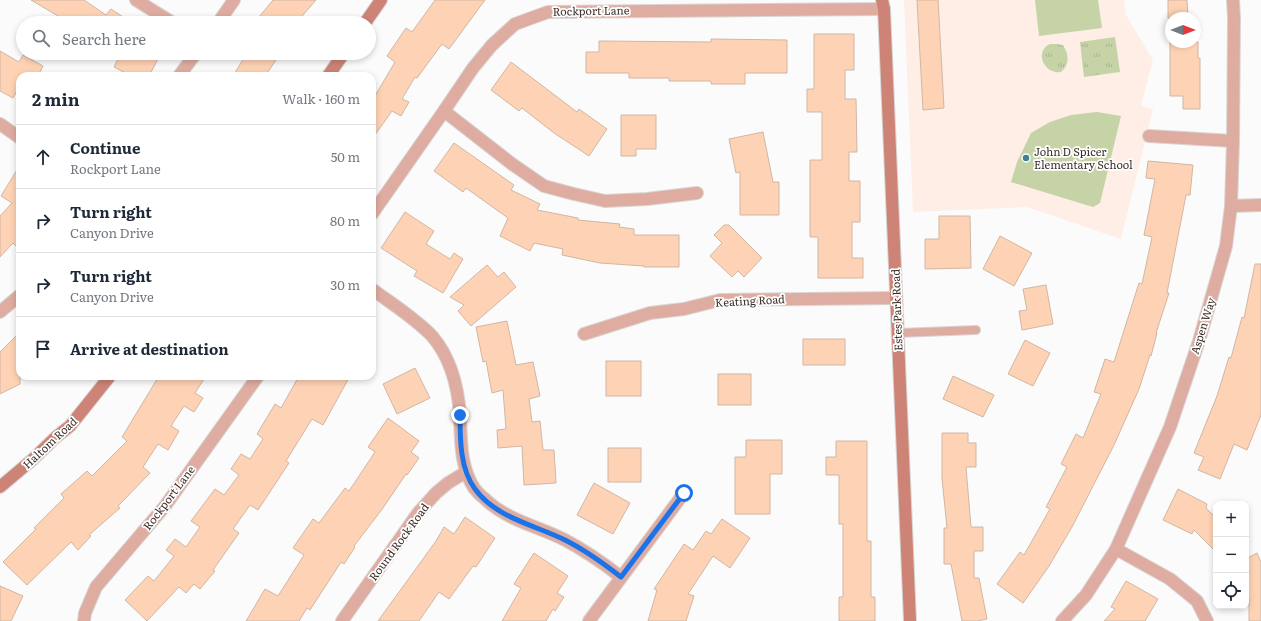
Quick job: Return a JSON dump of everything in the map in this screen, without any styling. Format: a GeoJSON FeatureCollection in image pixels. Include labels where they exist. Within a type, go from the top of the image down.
{"type":"FeatureCollection","features":[{"type":"Feature","properties":{"kind":"street"},"geometry":{"type":"LineString","coordinates":[[136,0],[162,16]]}},
{"type":"Feature","properties":{"kind":"street"},"geometry":{"type":"LineString","coordinates":[[223,16],[234,0]]}},
{"type":"Feature","properties":{"kind":"street"},"geometry":{"type":"LineString","coordinates":[[370,16],[381,0]]}},
{"type":"Feature","properties":{"kind":"street","name":"Aspen Way"},"geometry":{"type":"LineString","coordinates":[[1062,621],[1086,595],[1116,549],[1170,427],[1200,342],[1226,246],[1231,206],[1233,141],[1233,0]]}},
{"type":"Feature","properties":{"kind":"street","name":"Rockport Lane"},"geometry":{"type":"LineString","coordinates":[[376,208],[473,68],[492,45],[515,24],[548,6],[883,4]]}},
{"type":"Feature","properties":{"kind":"street","name":"Estes Park Road"},"geometry":{"type":"LineString","coordinates":[[883,4],[910,621]]}},
{"type":"Feature","properties":{"kind":"street"},"geometry":{"type":"LineString","coordinates":[[182,72],[191,60]]}},
{"type":"Feature","properties":{"kind":"street"},"geometry":{"type":"LineString","coordinates":[[331,72],[339,60]]}},
{"type":"Feature","properties":{"kind":"street"},"geometry":{"type":"LineString","coordinates":[[444,111],[512,164],[544,186],[605,201],[647,200],[697,193]]}},
{"type":"Feature","properties":{"kind":"street"},"geometry":{"type":"LineString","coordinates":[[0,124],[16,135]]}},
{"type":"Feature","properties":{"kind":"street"},"geometry":{"type":"LineString","coordinates":[[1149,136],[1233,141]]}},
{"type":"Feature","properties":{"kind":"street"},"geometry":{"type":"LineString","coordinates":[[1231,206],[1261,205]]}},
{"type":"Feature","properties":{"kind":"street"},"geometry":{"type":"LineString","coordinates":[[376,293],[421,326],[432,337],[450,366],[458,394],[460,436],[466,472],[475,489],[492,505],[512,518],[564,540],[599,560],[621,577]]}},
{"type":"Feature","properties":{"kind":"street","name":"Keating Road"},"geometry":{"type":"LineString","coordinates":[[584,334],[650,313],[684,309],[720,300],[896,298]]}},
{"type":"Feature","properties":{"kind":"street"},"geometry":{"type":"LineString","coordinates":[[0,312],[16,299]]}},
{"type":"Feature","properties":{"kind":"street","name":"Haltom Road"},"geometry":{"type":"LineString","coordinates":[[0,487],[70,426],[107,380]]}},
{"type":"Feature","properties":{"kind":"street","name":"Rockport Lane"},"geometry":{"type":"LineString","coordinates":[[84,621],[85,614],[96,587],[165,506],[255,380]]}},
{"type":"Feature","properties":{"kind":"street","name":"Round Rock Road"},"geometry":{"type":"LineString","coordinates":[[342,621],[418,513],[436,493],[448,483],[466,472]]}},
{"type":"Feature","properties":{"kind":"street"},"geometry":{"type":"LineString","coordinates":[[590,621],[684,493]]}},
{"type":"Feature","properties":{"kind":"street"},"geometry":{"type":"LineString","coordinates":[[1116,549],[1170,579],[1197,601],[1208,621]]}},
{"type":"Feature","properties":{"kind":"lane"},"geometry":{"type":"LineString","coordinates":[[898,333],[976,330]]}},
{"type":"Feature","properties":{"kind":"shaded area","name":"John D Spicer Elementary School"},"geometry":{"type":"Polygon","coordinates":[[[904,0],[1124,0],[1126,15],[1153,60],[1141,106],[1153,109],[1121,239],[1027,207],[913,212],[904,0]]]}},
{"type":"Feature","properties":{"kind":"green space"},"geometry":{"type":"Polygon","coordinates":[[[1035,0],[1098,0],[1102,28],[1039,36],[1035,0]]]}},
{"type":"Feature","properties":{"kind":"green space"},"geometry":{"type":"Polygon","coordinates":[[[1115,37],[1120,72],[1084,77],[1080,42],[1115,37]]]}},
{"type":"Feature","properties":{"kind":"green space"},"geometry":{"type":"Polygon","coordinates":[[[1050,44],[1063,45],[1066,52],[1068,59],[1067,63],[1061,72],[1050,70],[1043,62],[1042,52],[1050,44]]]}},
{"type":"Feature","properties":{"kind":"green space"},"geometry":{"type":"Polygon","coordinates":[[[1097,112],[1121,116],[1100,203],[1093,207],[1011,182],[1017,162],[1031,133],[1050,122],[1071,115],[1097,112]]]}},
{"type":"Feature","properties":{"kind":"building"},"geometry":{"type":"Polygon","coordinates":[[[31,0],[84,0],[106,15],[111,9],[122,16],[58,16],[31,0]]]}},
{"type":"Feature","properties":{"kind":"building"},"geometry":{"type":"Polygon","coordinates":[[[273,0],[316,0],[302,16],[260,16],[273,0]]]}},
{"type":"Feature","properties":{"kind":"building"},"geometry":{"type":"Polygon","coordinates":[[[435,0],[485,0],[449,49],[442,44],[417,78],[415,77],[402,99],[409,102],[401,116],[392,111],[376,133],[376,94],[395,62],[387,56],[406,28],[412,32],[435,0]]]}},
{"type":"Feature","properties":{"kind":"building"},"geometry":{"type":"Polygon","coordinates":[[[917,0],[938,0],[944,108],[923,110],[917,0]]]}},
{"type":"Feature","properties":{"kind":"building"},"geometry":{"type":"Polygon","coordinates":[[[1168,0],[1187,0],[1188,12],[1168,12],[1168,0]]]}},
{"type":"Feature","properties":{"kind":"building"},"geometry":{"type":"Polygon","coordinates":[[[814,34],[854,34],[854,70],[845,70],[845,99],[856,99],[857,152],[849,152],[849,181],[860,181],[860,222],[852,222],[852,258],[863,258],[863,278],[818,278],[818,237],[810,237],[810,160],[822,160],[822,112],[807,112],[807,89],[814,89],[814,34]]]}},
{"type":"Feature","properties":{"kind":"building"},"geometry":{"type":"Polygon","coordinates":[[[711,39],[787,40],[787,73],[745,73],[745,84],[711,84],[711,81],[669,81],[669,78],[629,78],[629,73],[586,73],[586,52],[599,52],[599,41],[711,42],[711,39]]]}},
{"type":"Feature","properties":{"kind":"building"},"geometry":{"type":"Polygon","coordinates":[[[1170,48],[1198,48],[1198,58],[1200,58],[1200,109],[1183,109],[1183,96],[1170,96],[1170,48]]]}},
{"type":"Feature","properties":{"kind":"building"},"geometry":{"type":"Polygon","coordinates":[[[0,51],[19,62],[20,60],[32,60],[43,66],[40,72],[16,72],[16,92],[13,98],[0,91],[0,51]]]}},
{"type":"Feature","properties":{"kind":"building"},"geometry":{"type":"Polygon","coordinates":[[[118,60],[157,60],[151,72],[123,72],[114,67],[118,60]]]}},
{"type":"Feature","properties":{"kind":"building"},"geometry":{"type":"Polygon","coordinates":[[[243,60],[276,60],[268,72],[235,72],[243,60]]]}},
{"type":"Feature","properties":{"kind":"building"},"geometry":{"type":"Polygon","coordinates":[[[511,62],[577,112],[579,109],[607,129],[589,156],[554,133],[522,108],[519,111],[491,90],[511,62]]]}},
{"type":"Feature","properties":{"kind":"building"},"geometry":{"type":"Polygon","coordinates":[[[621,115],[656,115],[656,149],[636,149],[636,156],[621,156],[621,115]]]}},
{"type":"Feature","properties":{"kind":"building"},"geometry":{"type":"Polygon","coordinates":[[[763,132],[773,182],[779,182],[779,215],[740,215],[740,172],[736,173],[729,139],[763,132]]]}},
{"type":"Feature","properties":{"kind":"building"},"geometry":{"type":"Polygon","coordinates":[[[454,143],[514,185],[511,190],[540,204],[537,210],[578,218],[578,220],[620,224],[619,227],[634,229],[634,235],[679,235],[679,267],[644,267],[600,263],[562,255],[563,249],[534,243],[530,251],[500,236],[508,218],[466,188],[463,192],[434,171],[454,143]]]}},
{"type":"Feature","properties":{"kind":"building"},"geometry":{"type":"Polygon","coordinates":[[[1148,161],[1193,165],[1190,195],[1186,195],[1167,293],[1169,293],[1156,333],[1151,356],[1150,355],[1139,389],[1114,445],[1072,527],[1049,566],[1023,603],[997,584],[1020,552],[1024,555],[1050,509],[1046,507],[1067,467],[1061,464],[1076,434],[1083,438],[1101,394],[1094,392],[1105,359],[1114,362],[1139,283],[1142,284],[1152,237],[1144,235],[1155,179],[1146,178],[1148,161]]]}},
{"type":"Feature","properties":{"kind":"building"},"geometry":{"type":"Polygon","coordinates":[[[16,172],[16,246],[13,243],[0,257],[0,216],[12,203],[1,196],[16,172]]]}},
{"type":"Feature","properties":{"kind":"building"},"geometry":{"type":"Polygon","coordinates":[[[405,212],[434,231],[426,244],[450,259],[454,253],[463,259],[443,293],[414,276],[417,271],[381,248],[405,212]]]}},
{"type":"Feature","properties":{"kind":"building"},"geometry":{"type":"Polygon","coordinates":[[[939,216],[970,216],[971,268],[925,269],[925,239],[939,239],[939,216]]]}},
{"type":"Feature","properties":{"kind":"building"},"geometry":{"type":"Polygon","coordinates":[[[724,225],[729,225],[762,258],[744,277],[738,271],[732,277],[710,256],[722,243],[714,235],[724,225]]]}},
{"type":"Feature","properties":{"kind":"building"},"geometry":{"type":"Polygon","coordinates":[[[1000,236],[1032,253],[1014,286],[983,269],[1000,236]]]}},
{"type":"Feature","properties":{"kind":"building"},"geometry":{"type":"Polygon","coordinates":[[[1255,264],[1261,264],[1261,415],[1247,450],[1234,444],[1220,479],[1198,470],[1204,457],[1194,453],[1217,396],[1229,357],[1231,358],[1242,317],[1244,318],[1255,264]]]}},
{"type":"Feature","properties":{"kind":"building"},"geometry":{"type":"Polygon","coordinates":[[[487,265],[498,277],[504,272],[516,287],[471,326],[458,311],[464,305],[450,297],[487,265]]]}},
{"type":"Feature","properties":{"kind":"building"},"geometry":{"type":"Polygon","coordinates":[[[1046,285],[1053,324],[1022,330],[1019,311],[1027,310],[1023,289],[1046,285]]]}},
{"type":"Feature","properties":{"kind":"building"},"geometry":{"type":"Polygon","coordinates":[[[507,321],[516,365],[533,362],[540,396],[529,399],[532,422],[540,421],[543,450],[554,450],[556,483],[524,485],[522,446],[498,448],[497,430],[506,429],[503,390],[492,393],[486,361],[483,362],[476,327],[507,321]]]}},
{"type":"Feature","properties":{"kind":"building"},"geometry":{"type":"Polygon","coordinates":[[[16,336],[16,380],[20,380],[20,384],[0,394],[0,352],[16,336]]]}},
{"type":"Feature","properties":{"kind":"building"},"geometry":{"type":"Polygon","coordinates":[[[803,339],[845,339],[845,365],[803,365],[803,339]]]}},
{"type":"Feature","properties":{"kind":"building"},"geometry":{"type":"Polygon","coordinates":[[[1025,340],[1050,353],[1033,386],[1008,374],[1025,340]]]}},
{"type":"Feature","properties":{"kind":"building"},"geometry":{"type":"Polygon","coordinates":[[[606,361],[641,361],[641,396],[606,396],[606,361]]]}},
{"type":"Feature","properties":{"kind":"building"},"geometry":{"type":"Polygon","coordinates":[[[415,368],[430,398],[397,414],[383,384],[415,368]]]}},
{"type":"Feature","properties":{"kind":"building"},"geometry":{"type":"Polygon","coordinates":[[[718,374],[751,374],[751,405],[718,405],[718,374]]]}},
{"type":"Feature","properties":{"kind":"building"},"geometry":{"type":"Polygon","coordinates":[[[953,376],[994,395],[983,417],[943,399],[953,376]]]}},
{"type":"Feature","properties":{"kind":"building"},"geometry":{"type":"Polygon","coordinates":[[[157,380],[203,380],[195,393],[203,398],[194,412],[184,406],[171,426],[179,431],[168,450],[158,444],[143,467],[150,473],[118,506],[120,508],[89,535],[91,536],[78,550],[71,542],[27,585],[3,562],[64,498],[61,494],[87,471],[92,476],[127,441],[122,437],[157,380]]]}},
{"type":"Feature","properties":{"kind":"building"},"geometry":{"type":"Polygon","coordinates":[[[297,380],[348,380],[323,425],[312,419],[286,461],[289,463],[258,510],[250,505],[233,529],[239,533],[213,570],[215,571],[200,589],[194,584],[186,593],[179,587],[147,621],[125,600],[148,576],[154,581],[174,556],[166,550],[175,539],[186,547],[200,527],[191,521],[215,489],[224,495],[239,475],[231,469],[241,454],[250,459],[263,439],[257,434],[275,404],[281,408],[297,380]]]}},
{"type":"Feature","properties":{"kind":"building"},"geometry":{"type":"Polygon","coordinates":[[[388,418],[419,441],[411,452],[419,458],[354,546],[355,547],[344,564],[341,562],[310,610],[307,608],[299,621],[246,621],[265,589],[278,596],[304,555],[293,548],[313,519],[319,523],[345,488],[349,491],[375,452],[368,447],[388,418]]]}},
{"type":"Feature","properties":{"kind":"building"},"geometry":{"type":"Polygon","coordinates":[[[942,433],[968,433],[968,443],[976,443],[976,467],[966,467],[971,527],[983,527],[983,551],[974,551],[974,578],[979,578],[987,619],[962,621],[951,564],[944,564],[944,528],[947,528],[942,478],[942,433]]]}},
{"type":"Feature","properties":{"kind":"building"},"geometry":{"type":"Polygon","coordinates":[[[746,440],[782,440],[782,474],[770,474],[770,514],[735,514],[735,457],[746,457],[746,440]]]}},
{"type":"Feature","properties":{"kind":"building"},"geometry":{"type":"Polygon","coordinates":[[[836,441],[867,441],[867,541],[871,541],[871,597],[875,597],[875,621],[839,621],[839,597],[843,597],[843,524],[839,524],[839,475],[826,475],[826,457],[836,457],[836,441]]]}},
{"type":"Feature","properties":{"kind":"building"},"geometry":{"type":"Polygon","coordinates":[[[608,448],[641,448],[641,482],[608,482],[608,448]]]}},
{"type":"Feature","properties":{"kind":"building"},"geometry":{"type":"Polygon","coordinates":[[[594,483],[630,503],[613,534],[577,515],[594,483]]]}},
{"type":"Feature","properties":{"kind":"building"},"geometry":{"type":"Polygon","coordinates":[[[1178,489],[1207,504],[1206,508],[1213,515],[1213,549],[1194,530],[1192,534],[1163,520],[1178,489]]]}},
{"type":"Feature","properties":{"kind":"building"},"geometry":{"type":"Polygon","coordinates":[[[465,517],[495,538],[476,567],[473,566],[449,599],[439,592],[419,621],[378,621],[436,541],[444,527],[454,534],[465,517]]]}},
{"type":"Feature","properties":{"kind":"building"},"geometry":{"type":"Polygon","coordinates":[[[722,519],[750,538],[730,568],[713,556],[688,594],[694,596],[686,621],[648,621],[657,590],[654,589],[684,544],[693,550],[706,531],[711,534],[722,519]]]}},
{"type":"Feature","properties":{"kind":"building"},"geometry":{"type":"Polygon","coordinates":[[[534,553],[568,576],[557,593],[564,597],[555,611],[553,609],[546,621],[502,621],[521,588],[514,584],[534,553]]]}},
{"type":"Feature","properties":{"kind":"building"},"geometry":{"type":"Polygon","coordinates":[[[1257,553],[1261,562],[1261,621],[1249,621],[1249,557],[1257,553]]]}},
{"type":"Feature","properties":{"kind":"building"},"geometry":{"type":"Polygon","coordinates":[[[1126,581],[1158,599],[1145,621],[1104,621],[1115,609],[1111,607],[1126,581]]]}},
{"type":"Feature","properties":{"kind":"building"},"geometry":{"type":"Polygon","coordinates":[[[0,586],[23,596],[11,621],[0,621],[0,586]]]}},
{"type":"Feature","properties":{"kind":"place","name":"John D Spicer Elementary School"},"geometry":{"type":"Point","coordinates":[1026,158]}},
{"type":"Feature","properties":{"kind":"route"},"geometry":{"type":"LineString","coordinates":[[460,415],[460,436],[466,472],[475,489],[492,505],[512,518],[564,540],[599,560],[621,577],[684,493]]}}]}
